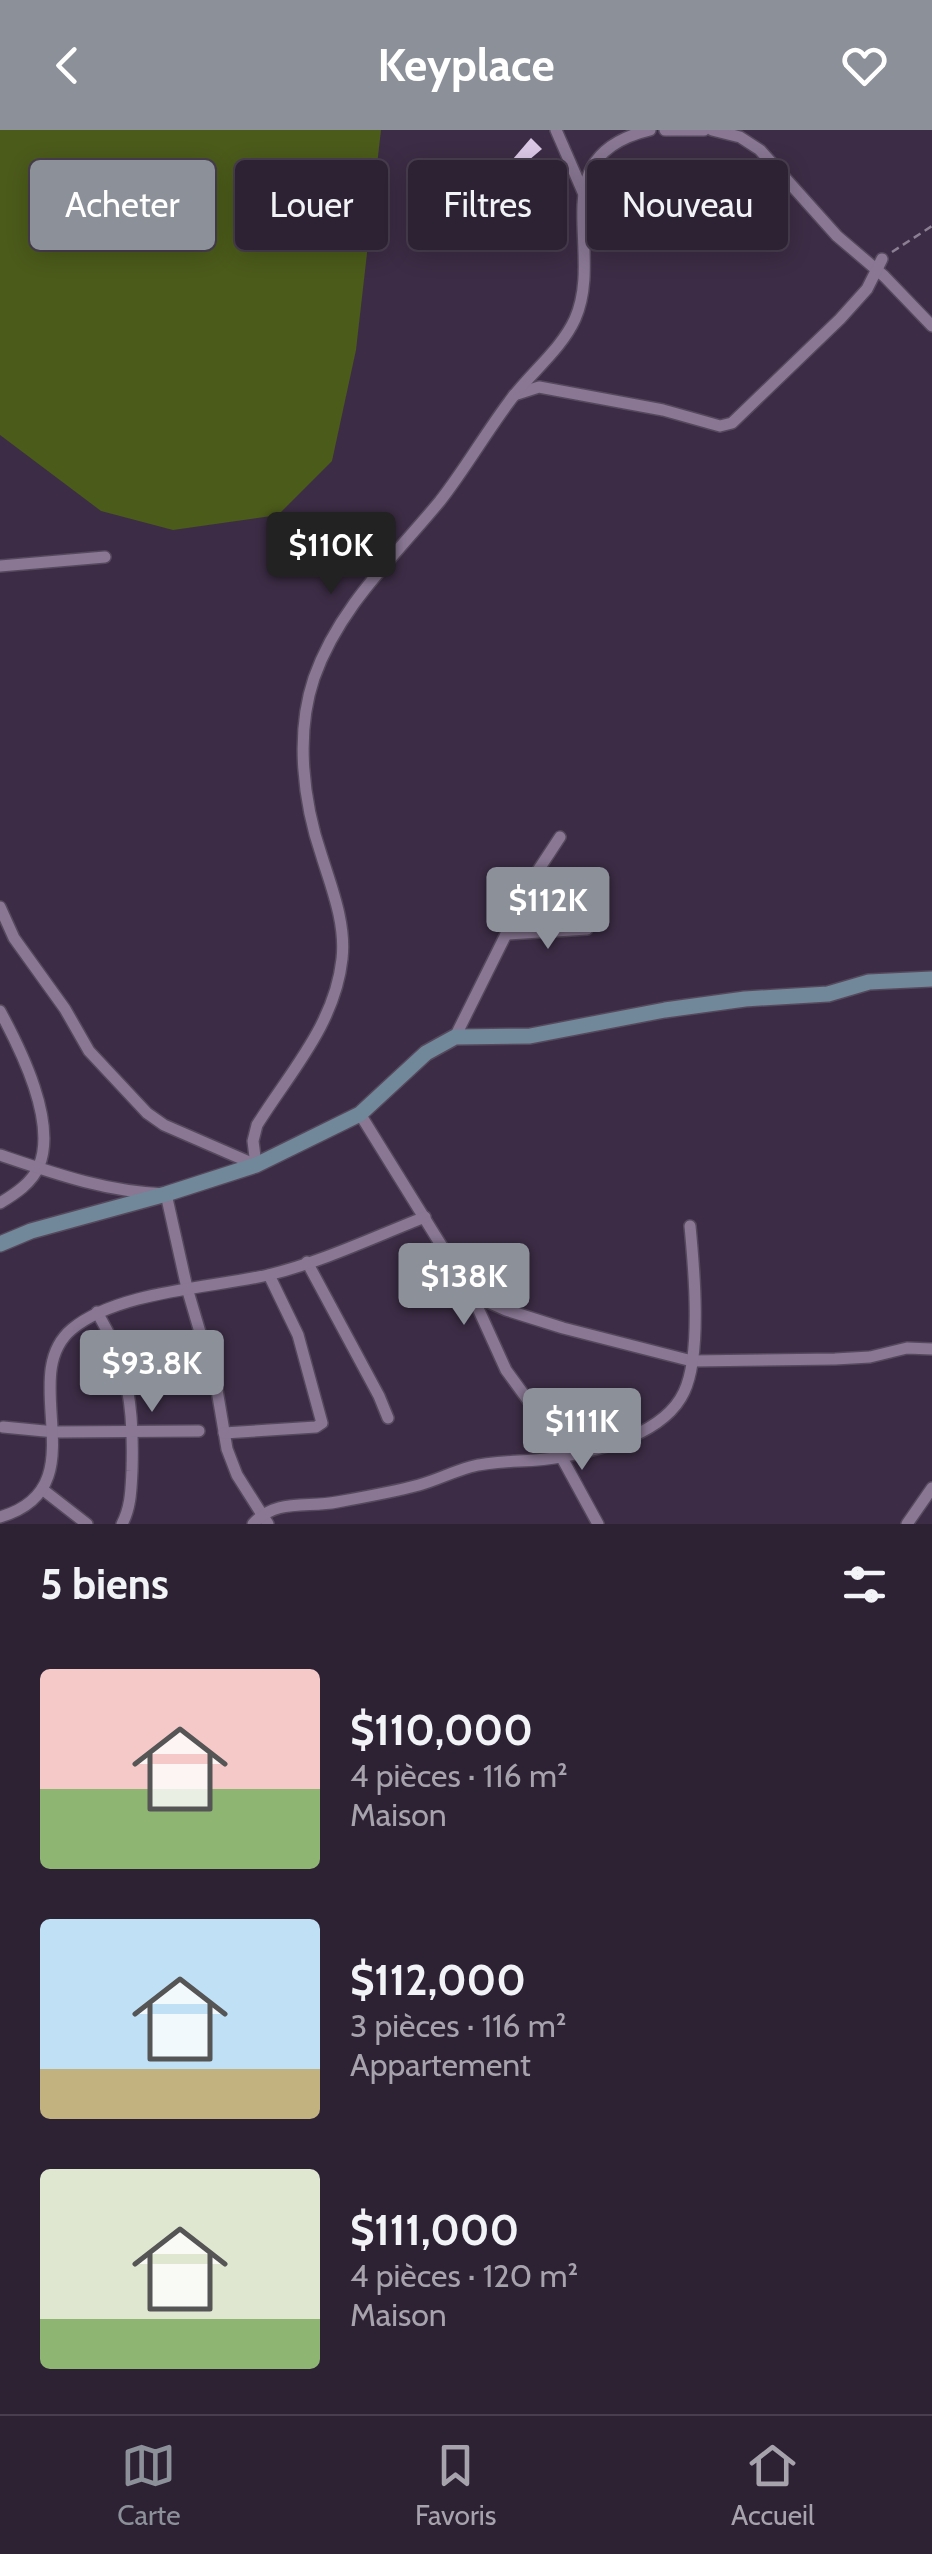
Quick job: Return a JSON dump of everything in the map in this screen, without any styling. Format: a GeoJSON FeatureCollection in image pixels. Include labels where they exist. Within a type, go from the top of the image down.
{"type":"FeatureCollection","features":[{"type":"Feature","properties":{"kind":"street"},"geometry":{"type":"LineString","coordinates":[[256,1165],[256,1125],[319,1032],[334,998],[342,958],[342,929],[334,890],[310,814],[305,780],[306,721],[314,680],[346,611],[442,498],[514,395],[575,320],[583,266],[583,192],[556,130]]}},
{"type":"Feature","properties":{"kind":"street"},"geometry":{"type":"LineString","coordinates":[[583,192],[605,149],[629,135],[650,130]]}},
{"type":"Feature","properties":{"kind":"street"},"geometry":{"type":"LineString","coordinates":[[664,130],[704,130]]}},
{"type":"Feature","properties":{"kind":"street"},"geometry":{"type":"LineString","coordinates":[[712,130],[740,137],[760,150],[837,236],[879,264],[932,326]]}},
{"type":"Feature","properties":{"kind":"street"},"geometry":{"type":"LineString","coordinates":[[514,395],[539,387],[663,410],[720,426],[732,423],[840,319],[867,289],[879,264]]}},
{"type":"Feature","properties":{"kind":"street"},"geometry":{"type":"LineString","coordinates":[[0,566],[105,558]]}},
{"type":"Feature","properties":{"kind":"street"},"geometry":{"type":"LineString","coordinates":[[455,1037],[537,872],[560,837]]}},
{"type":"Feature","properties":{"kind":"street"},"geometry":{"type":"LineString","coordinates":[[0,906],[14,938]]}},
{"type":"Feature","properties":{"kind":"street"},"geometry":{"type":"LineString","coordinates":[[0,924],[65,1009],[89,1051],[146,1113],[164,1125],[256,1165]]}},
{"type":"Feature","properties":{"kind":"street"},"geometry":{"type":"LineString","coordinates":[[506,934],[587,929]]}},
{"type":"Feature","properties":{"kind":"street"},"geometry":{"type":"LineString","coordinates":[[0,1244],[31,1231],[256,1165],[360,1114],[426,1053],[455,1037],[530,1036],[745,998],[828,994],[869,982],[932,979]]}},
{"type":"Feature","properties":{"kind":"street"},"geometry":{"type":"LineString","coordinates":[[0,1011],[18,1045],[42,1114],[44,1142],[38,1168],[24,1188],[0,1203]]}},
{"type":"Feature","properties":{"kind":"street"},"geometry":{"type":"LineString","coordinates":[[360,1114],[472,1295],[506,1370],[538,1414],[598,1524]]}},
{"type":"Feature","properties":{"kind":"street"},"geometry":{"type":"LineString","coordinates":[[0,1154],[103,1188],[166,1194]]}},
{"type":"Feature","properties":{"kind":"street"},"geometry":{"type":"LineString","coordinates":[[166,1194],[187,1288],[217,1390],[224,1433],[237,1475],[266,1518]]}},
{"type":"Feature","properties":{"kind":"street"},"geometry":{"type":"LineString","coordinates":[[0,1517],[18,1512],[42,1489],[52,1460],[55,1432],[50,1388],[54,1356],[69,1331],[98,1312],[187,1288],[269,1275],[425,1216]]}},
{"type":"Feature","properties":{"kind":"street"},"geometry":{"type":"LineString","coordinates":[[253,1524],[286,1504],[332,1503],[422,1484],[472,1466],[561,1457],[630,1437],[665,1416],[684,1392],[692,1361],[694,1274],[690,1226]]}},
{"type":"Feature","properties":{"kind":"street"},"geometry":{"type":"LineString","coordinates":[[307,1262],[388,1418]]}},
{"type":"Feature","properties":{"kind":"street"},"geometry":{"type":"LineString","coordinates":[[224,1433],[322,1423],[298,1335],[269,1275]]}},
{"type":"Feature","properties":{"kind":"street"},"geometry":{"type":"LineString","coordinates":[[472,1295],[564,1328],[692,1361],[835,1359],[870,1357],[908,1348],[932,1349]]}},
{"type":"Feature","properties":{"kind":"street"},"geometry":{"type":"LineString","coordinates":[[98,1312],[113,1340],[131,1400],[131,1490],[122,1524]]}},
{"type":"Feature","properties":{"kind":"street"},"geometry":{"type":"LineString","coordinates":[[3,1427],[55,1432],[199,1431]]}},
{"type":"Feature","properties":{"kind":"street"},"geometry":{"type":"LineString","coordinates":[[907,1524],[932,1488]]}},
{"type":"Feature","properties":{"kind":"street"},"geometry":{"type":"LineString","coordinates":[[42,1489],[87,1524]]}},
{"type":"Feature","properties":{"kind":"path"},"geometry":{"type":"LineString","coordinates":[[879,264],[932,226]]}},
{"type":"Feature","properties":{"kind":"green space"},"geometry":{"type":"Polygon","coordinates":[[[0,130],[381,130],[378,160],[235,160],[235,250],[367,250],[356,350],[332,461],[278,515],[173,530],[101,511],[0,435],[0,130]]]}},
{"type":"Feature","properties":{"kind":"building"},"geometry":{"type":"Polygon","coordinates":[[[531,138],[542,149],[529,160],[513,159],[531,138]]]}}]}
